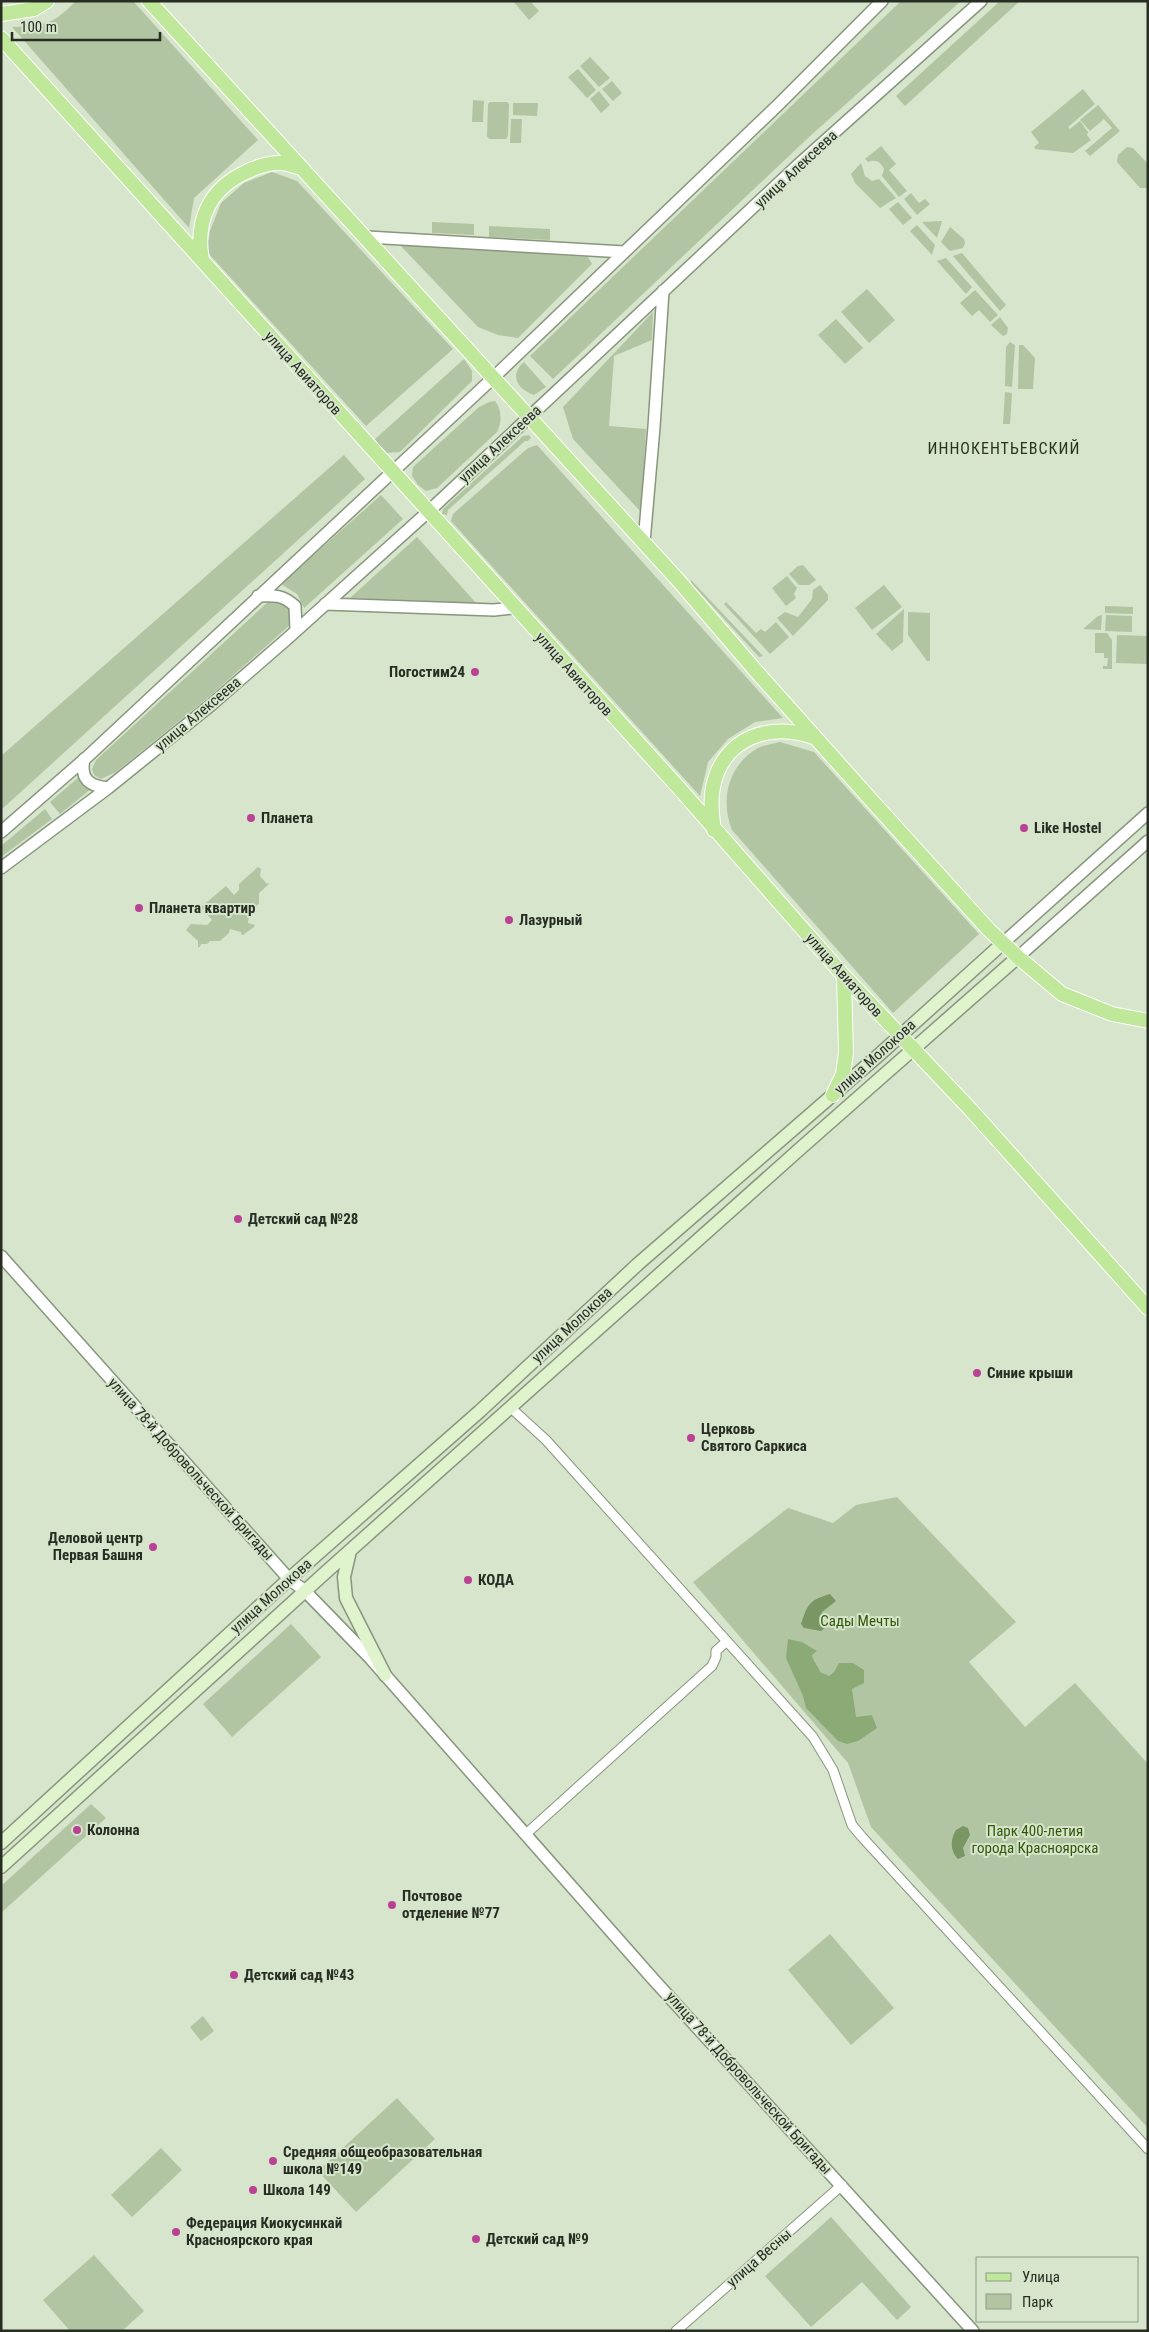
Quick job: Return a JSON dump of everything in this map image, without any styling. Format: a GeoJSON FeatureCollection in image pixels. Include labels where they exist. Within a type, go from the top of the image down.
{"type":"FeatureCollection","features":[{"type":"Feature","properties":{"kind":"main road"},"geometry":{"type":"LineString","coordinates":[[1,14],[34,9],[47,1]]}},
{"type":"Feature","properties":{"kind":"main road"},"geometry":{"type":"LineString","coordinates":[[149,1],[367,237],[644,542],[816,738],[989,930],[1018,958],[1062,994],[1112,1014],[1148,1021]]}},
{"type":"Feature","properties":{"kind":"main road","name":"улица Авиаторов"},"geometry":{"type":"LineString","coordinates":[[1,38],[202,262],[394,471],[513,608],[674,783],[844,976],[971,1110],[1148,1308]]}},
{"type":"Feature","properties":{"kind":"main road"},"geometry":{"type":"LineString","coordinates":[[202,262],[199,243],[202,219],[213,197],[232,179],[257,167],[280,163],[302,168]]}},
{"type":"Feature","properties":{"kind":"main road"},"geometry":{"type":"LineString","coordinates":[[714,830],[712,788],[722,762],[737,745],[757,733],[801,732],[816,738]]}},
{"type":"Feature","properties":{"kind":"main road","name":"улица Молокова"},"geometry":{"type":"LineString","coordinates":[[1,1844],[289,1579],[480,1411],[638,1264],[833,1095],[1003,943]]}},
{"type":"Feature","properties":{"kind":"main road","name":"улица Молокова"},"geometry":{"type":"LineString","coordinates":[[1,1867],[305,1591],[802,1147],[1018,958]]}},
{"type":"Feature","properties":{"kind":"main road"},"geometry":{"type":"LineString","coordinates":[[833,1095],[843,1074],[846,1053],[844,976]]}},
{"type":"Feature","properties":{"kind":"main road"},"geometry":{"type":"LineString","coordinates":[[351,1550],[344,1578],[346,1598],[386,1675]]}},
{"type":"Feature","properties":{"kind":"street"},"geometry":{"type":"LineString","coordinates":[[1,832],[84,759],[494,378],[778,105],[882,1]]}},
{"type":"Feature","properties":{"kind":"street","name":"улица Алексеева"},"geometry":{"type":"LineString","coordinates":[[1,868],[108,788],[211,705],[296,630],[429,511],[798,165],[981,1]]}},
{"type":"Feature","properties":{"kind":"street"},"geometry":{"type":"LineString","coordinates":[[367,237],[624,252]]}},
{"type":"Feature","properties":{"kind":"street"},"geometry":{"type":"LineString","coordinates":[[644,542],[663,291]]}},
{"type":"Feature","properties":{"kind":"street"},"geometry":{"type":"LineString","coordinates":[[258,596],[283,596],[295,606],[296,630]]}},
{"type":"Feature","properties":{"kind":"street"},"geometry":{"type":"LineString","coordinates":[[325,604],[494,610],[513,608]]}},
{"type":"Feature","properties":{"kind":"street"},"geometry":{"type":"LineString","coordinates":[[84,759],[82,769],[84,778],[90,784],[108,788]]}},
{"type":"Feature","properties":{"kind":"street","name":"улица Молокова"},"geometry":{"type":"LineString","coordinates":[[1003,943],[1148,813]]}},
{"type":"Feature","properties":{"kind":"street","name":"улица Молокова"},"geometry":{"type":"LineString","coordinates":[[1018,958],[1148,841]]}},
{"type":"Feature","properties":{"kind":"street","name":"улица 78-й Добровольческой Бригады"},"geometry":{"type":"LineString","coordinates":[[1,1256],[289,1579],[305,1591],[386,1675],[527,1833],[653,1979],[973,2331]]}},
{"type":"Feature","properties":{"kind":"street"},"geometry":{"type":"LineString","coordinates":[[511,1408],[546,1440],[813,1737],[832,1770],[852,1825],[862,1838],[1148,2149]]}},
{"type":"Feature","properties":{"kind":"street"},"geometry":{"type":"LineString","coordinates":[[527,1833],[712,1666],[716,1657],[716,1651],[726,1641]]}},
{"type":"Feature","properties":{"kind":"street","name":"улица Весны"},"geometry":{"type":"LineString","coordinates":[[676,2331],[842,2185]]}},
{"type":"Feature","properties":{"kind":"green space"},"geometry":{"type":"Polygon","coordinates":[[[76,1],[133,1],[258,140],[194,198],[189,228],[12,27],[47,23],[61,15],[76,1]]]}},
{"type":"Feature","properties":{"kind":"green space"},"geometry":{"type":"Polygon","coordinates":[[[513,1],[530,1],[539,11],[529,20],[513,1]]]}},
{"type":"Feature","properties":{"kind":"green space"},"geometry":{"type":"Polygon","coordinates":[[[901,1],[961,1],[809,137],[553,379],[530,356],[901,1]]]}},
{"type":"Feature","properties":{"kind":"green space"},"geometry":{"type":"Polygon","coordinates":[[[1000,1],[1020,1],[905,106],[896,96],[1000,1]]]}},
{"type":"Feature","properties":{"kind":"green space"},"geometry":{"type":"Polygon","coordinates":[[[590,57],[610,78],[599,87],[580,66],[590,57]]]}},
{"type":"Feature","properties":{"kind":"green space"},"geometry":{"type":"Polygon","coordinates":[[[578,69],[596,90],[587,98],[568,77],[578,69]]]}},
{"type":"Feature","properties":{"kind":"green space"},"geometry":{"type":"Polygon","coordinates":[[[612,81],[622,93],[613,101],[602,89],[612,81]]]}},
{"type":"Feature","properties":{"kind":"green space"},"geometry":{"type":"Polygon","coordinates":[[[1083,89],[1095,104],[1068,127],[1070,129],[1080,121],[1091,140],[1073,153],[1035,149],[1034,147],[1039,143],[1031,132],[1083,89]]]}},
{"type":"Feature","properties":{"kind":"green space"},"geometry":{"type":"Polygon","coordinates":[[[599,91],[610,105],[601,113],[590,99],[599,91]]]}},
{"type":"Feature","properties":{"kind":"green space"},"geometry":{"type":"Polygon","coordinates":[[[473,100],[484,101],[483,122],[472,122],[473,100]]]}},
{"type":"Feature","properties":{"kind":"green space"},"geometry":{"type":"Polygon","coordinates":[[[490,102],[507,102],[509,104],[508,136],[506,139],[489,139],[487,136],[488,104],[490,102]]]}},
{"type":"Feature","properties":{"kind":"green space"},"geometry":{"type":"Polygon","coordinates":[[[513,103],[538,103],[537,116],[513,115],[513,103]]]}},
{"type":"Feature","properties":{"kind":"green space"},"geometry":{"type":"Polygon","coordinates":[[[1098,105],[1120,131],[1090,156],[1085,151],[1112,128],[1104,119],[1090,131],[1080,120],[1098,105]]]}},
{"type":"Feature","properties":{"kind":"green space"},"geometry":{"type":"Polygon","coordinates":[[[511,119],[522,119],[521,143],[510,143],[511,119]]]}},
{"type":"Feature","properties":{"kind":"green space"},"geometry":{"type":"Polygon","coordinates":[[[881,146],[896,164],[889,170],[907,191],[899,197],[882,176],[884,169],[881,164],[877,161],[868,162],[865,159],[881,146]]]}},
{"type":"Feature","properties":{"kind":"green space"},"geometry":{"type":"Polygon","coordinates":[[[1127,147],[1133,148],[1148,164],[1148,188],[1140,188],[1117,162],[1118,155],[1127,147]]]}},
{"type":"Feature","properties":{"kind":"green space"},"geometry":{"type":"Polygon","coordinates":[[[861,163],[865,176],[872,181],[879,179],[896,198],[880,208],[855,183],[851,174],[861,163]]]}},
{"type":"Feature","properties":{"kind":"green space"},"geometry":{"type":"Polygon","coordinates":[[[272,172],[297,181],[453,349],[366,426],[210,255],[207,248],[210,231],[221,203],[244,183],[272,172]]]}},
{"type":"Feature","properties":{"kind":"green space"},"geometry":{"type":"Polygon","coordinates":[[[911,193],[919,203],[925,199],[930,204],[917,215],[904,199],[911,193]]]}},
{"type":"Feature","properties":{"kind":"green space"},"geometry":{"type":"Polygon","coordinates":[[[898,202],[912,218],[903,225],[889,209],[898,202]]]}},
{"type":"Feature","properties":{"kind":"green space"},"geometry":{"type":"Polygon","coordinates":[[[942,221],[937,238],[922,222],[942,221]]]}},
{"type":"Feature","properties":{"kind":"green space"},"geometry":{"type":"Polygon","coordinates":[[[432,222],[474,224],[474,235],[432,233],[432,222]]]}},
{"type":"Feature","properties":{"kind":"green space"},"geometry":{"type":"Polygon","coordinates":[[[917,225],[935,245],[932,255],[910,231],[917,225]]]}},
{"type":"Feature","properties":{"kind":"green space"},"geometry":{"type":"Polygon","coordinates":[[[489,226],[550,229],[550,240],[489,237],[489,226]]]}},
{"type":"Feature","properties":{"kind":"green space"},"geometry":{"type":"Polygon","coordinates":[[[950,227],[964,239],[963,248],[950,251],[941,242],[950,227]]]}},
{"type":"Feature","properties":{"kind":"green space"},"geometry":{"type":"Polygon","coordinates":[[[399,244],[588,257],[592,264],[518,338],[498,335],[478,327],[399,244]]]}},
{"type":"Feature","properties":{"kind":"green space"},"geometry":{"type":"Polygon","coordinates":[[[962,253],[1006,305],[1000,311],[953,256],[962,253]]]}},
{"type":"Feature","properties":{"kind":"green space"},"geometry":{"type":"Polygon","coordinates":[[[946,258],[972,287],[966,294],[937,261],[946,258]]]}},
{"type":"Feature","properties":{"kind":"green space"},"geometry":{"type":"Polygon","coordinates":[[[867,289],[895,320],[869,343],[841,312],[867,289]]]}},
{"type":"Feature","properties":{"kind":"green space"},"geometry":{"type":"Polygon","coordinates":[[[975,290],[998,315],[990,322],[979,310],[972,316],[960,303],[975,290]]]}},
{"type":"Feature","properties":{"kind":"green space"},"geometry":{"type":"Polygon","coordinates":[[[653,312],[652,340],[614,356],[609,426],[646,429],[641,512],[573,439],[563,407],[653,312]]]}},
{"type":"Feature","properties":{"kind":"green space"},"geometry":{"type":"Polygon","coordinates":[[[1000,317],[1008,328],[1007,334],[1003,336],[991,325],[1000,317]]]}},
{"type":"Feature","properties":{"kind":"green space"},"geometry":{"type":"Polygon","coordinates":[[[836,319],[863,348],[845,364],[818,335],[836,319]]]}},
{"type":"Feature","properties":{"kind":"green space"},"geometry":{"type":"Polygon","coordinates":[[[1010,342],[1015,345],[1012,387],[1005,386],[1006,347],[1010,342]]]}},
{"type":"Feature","properties":{"kind":"green space"},"geometry":{"type":"Polygon","coordinates":[[[1019,345],[1023,345],[1035,358],[1033,389],[1018,389],[1019,345]]]}},
{"type":"Feature","properties":{"kind":"green space"},"geometry":{"type":"Polygon","coordinates":[[[464,359],[472,371],[472,381],[400,452],[386,453],[374,440],[464,359]]]}},
{"type":"Feature","properties":{"kind":"green space"},"geometry":{"type":"Polygon","coordinates":[[[524,362],[546,387],[534,395],[523,389],[517,381],[517,372],[524,362]]]}},
{"type":"Feature","properties":{"kind":"green space"},"geometry":{"type":"Polygon","coordinates":[[[1005,392],[1012,393],[1010,424],[1003,424],[1005,392]]]}},
{"type":"Feature","properties":{"kind":"green space"},"geometry":{"type":"Polygon","coordinates":[[[495,401],[501,416],[497,432],[437,488],[426,491],[418,485],[412,476],[413,467],[479,407],[495,401]]]}},
{"type":"Feature","properties":{"kind":"green space"},"geometry":{"type":"Polygon","coordinates":[[[529,435],[531,438],[528,441],[525,441],[448,510],[447,515],[442,514],[443,509],[523,436],[529,435]]]}},
{"type":"Feature","properties":{"kind":"green space"},"geometry":{"type":"Polygon","coordinates":[[[537,445],[783,718],[755,722],[728,739],[708,762],[700,796],[451,521],[453,514],[528,448],[537,445]]]}},
{"type":"Feature","properties":{"kind":"green space"},"geometry":{"type":"Polygon","coordinates":[[[344,455],[365,479],[1,810],[1,756],[344,455]]]}},
{"type":"Feature","properties":{"kind":"green space"},"geometry":{"type":"Polygon","coordinates":[[[381,495],[403,519],[304,608],[297,594],[281,584],[381,495]]]}},
{"type":"Feature","properties":{"kind":"green space"},"geometry":{"type":"Polygon","coordinates":[[[417,537],[476,603],[350,598],[417,537]]]}},
{"type":"Feature","properties":{"kind":"green space"},"geometry":{"type":"Polygon","coordinates":[[[803,565],[816,580],[809,585],[799,585],[789,574],[798,566],[803,565]]]}},
{"type":"Feature","properties":{"kind":"green space"},"geometry":{"type":"Polygon","coordinates":[[[787,576],[797,588],[794,594],[796,598],[786,606],[772,588],[787,576]]]}},
{"type":"Feature","properties":{"kind":"green space"},"geometry":{"type":"Polygon","coordinates":[[[691,580],[763,656],[759,657],[691,583],[691,580]]]}},
{"type":"Feature","properties":{"kind":"green space"},"geometry":{"type":"Polygon","coordinates":[[[820,585],[828,595],[828,600],[793,636],[777,618],[785,612],[798,617],[812,599],[813,590],[820,585]]]}},
{"type":"Feature","properties":{"kind":"green space"},"geometry":{"type":"Polygon","coordinates":[[[884,585],[902,607],[872,630],[855,608],[884,585]]]}},
{"type":"Feature","properties":{"kind":"green space"},"geometry":{"type":"Polygon","coordinates":[[[280,599],[290,609],[292,616],[291,624],[210,696],[116,772],[101,779],[94,775],[92,769],[96,760],[268,602],[280,599]]]}},
{"type":"Feature","properties":{"kind":"green space"},"geometry":{"type":"Polygon","coordinates":[[[726,602],[756,633],[761,629],[765,632],[776,622],[789,637],[770,654],[724,604],[726,602]]]}},
{"type":"Feature","properties":{"kind":"green space"},"geometry":{"type":"Polygon","coordinates":[[[1105,606],[1133,607],[1133,614],[1105,613],[1105,606]]]}},
{"type":"Feature","properties":{"kind":"green space"},"geometry":{"type":"Polygon","coordinates":[[[904,609],[903,642],[892,651],[876,634],[904,609]]]}},
{"type":"Feature","properties":{"kind":"green space"},"geometry":{"type":"Polygon","coordinates":[[[908,612],[930,613],[930,661],[927,661],[908,635],[908,612]]]}},
{"type":"Feature","properties":{"kind":"green space"},"geometry":{"type":"Polygon","coordinates":[[[1102,615],[1101,630],[1083,629],[1098,616],[1102,615]]]}},
{"type":"Feature","properties":{"kind":"green space"},"geometry":{"type":"Polygon","coordinates":[[[1106,615],[1132,616],[1132,632],[1105,631],[1106,615]]]}},
{"type":"Feature","properties":{"kind":"green space"},"geometry":{"type":"Polygon","coordinates":[[[1095,633],[1107,633],[1112,640],[1112,669],[1103,669],[1103,666],[1107,666],[1108,658],[1104,658],[1104,653],[1095,653],[1095,633]]]}},
{"type":"Feature","properties":{"kind":"green space"},"geometry":{"type":"Polygon","coordinates":[[[1117,635],[1148,636],[1148,664],[1116,663],[1117,635]]]}},
{"type":"Feature","properties":{"kind":"green space"},"geometry":{"type":"Polygon","coordinates":[[[780,742],[814,752],[979,934],[893,1013],[732,830],[728,819],[727,795],[733,774],[748,755],[758,748],[780,742]]]}},
{"type":"Feature","properties":{"kind":"green space"},"geometry":{"type":"Polygon","coordinates":[[[80,776],[91,789],[60,814],[50,802],[80,776]]]}},
{"type":"Feature","properties":{"kind":"green space"},"geometry":{"type":"Polygon","coordinates":[[[45,809],[52,819],[1,857],[1,846],[45,809]]]}},
{"type":"Feature","properties":{"kind":"green space"},"geometry":{"type":"Polygon","coordinates":[[[258,867],[261,869],[260,876],[267,884],[270,883],[259,893],[259,904],[250,910],[248,923],[255,925],[254,927],[243,935],[241,932],[230,929],[229,933],[220,941],[210,941],[198,947],[198,941],[186,930],[191,924],[207,925],[212,920],[201,907],[226,886],[234,895],[239,890],[239,884],[258,867]]]}},
{"type":"Feature","properties":{"kind":"green space","name":"Парк 400-летия города Красноярска"},"geometry":{"type":"Polygon","coordinates":[[[897,1497],[1016,1622],[969,1662],[1025,1727],[1075,1683],[1148,1764],[1148,2128],[871,1827],[848,1763],[693,1582],[788,1508],[833,1523],[856,1505],[897,1497]]]}},
{"type":"Feature","properties":{"kind":"green space"},"geometry":{"type":"Polygon","coordinates":[[[291,1624],[321,1657],[232,1737],[203,1704],[291,1624]]]}},
{"type":"Feature","properties":{"kind":"green space"},"geometry":{"type":"Polygon","coordinates":[[[91,1804],[106,1818],[1,1913],[1,1886],[91,1804]]]}},
{"type":"Feature","properties":{"kind":"green space"},"geometry":{"type":"Polygon","coordinates":[[[830,1934],[894,2008],[851,2045],[788,1970],[830,1934]]]}},
{"type":"Feature","properties":{"kind":"green space"},"geometry":{"type":"Polygon","coordinates":[[[203,2016],[214,2031],[201,2041],[190,2027],[203,2016]]]}},
{"type":"Feature","properties":{"kind":"green space"},"geometry":{"type":"Polygon","coordinates":[[[397,2098],[435,2139],[356,2212],[318,2171],[397,2098]]]}},
{"type":"Feature","properties":{"kind":"green space"},"geometry":{"type":"Polygon","coordinates":[[[161,2148],[182,2170],[132,2217],[111,2195],[161,2148]]]}},
{"type":"Feature","properties":{"kind":"green space"},"geometry":{"type":"Polygon","coordinates":[[[831,2217],[911,2307],[897,2320],[862,2282],[811,2327],[765,2276],[831,2217]]]}},
{"type":"Feature","properties":{"kind":"green space"},"geometry":{"type":"Polygon","coordinates":[[[94,2255],[144,2311],[122,2331],[70,2331],[43,2300],[94,2255]]]}},
{"type":"Feature","properties":{"kind":"shaded area"},"geometry":{"type":"Polygon","coordinates":[[[830,1594],[836,1601],[822,1612],[826,1627],[821,1631],[804,1628],[801,1624],[811,1603],[818,1598],[830,1594]]]}},
{"type":"Feature","properties":{"kind":"shaded area"},"geometry":{"type":"Polygon","coordinates":[[[788,1639],[802,1642],[817,1651],[812,1655],[813,1660],[820,1672],[829,1676],[834,1672],[839,1663],[853,1663],[864,1670],[864,1683],[852,1689],[856,1717],[872,1715],[877,1728],[858,1741],[847,1744],[838,1741],[806,1708],[803,1696],[786,1658],[788,1639]]]}},
{"type":"Feature","properties":{"kind":"shaded area"},"geometry":{"type":"Polygon","coordinates":[[[963,1826],[968,1828],[970,1835],[963,1848],[965,1856],[958,1859],[952,1849],[952,1841],[956,1830],[963,1826]]]}},
{"type":"Feature","properties":{"kind":"place","name":"Погостим24"},"geometry":{"type":"Point","coordinates":[475,672]}},
{"type":"Feature","properties":{"kind":"place","name":"Планета"},"geometry":{"type":"Point","coordinates":[251,818]}},
{"type":"Feature","properties":{"kind":"place","name":"Like Hostel"},"geometry":{"type":"Point","coordinates":[1024,828]}},
{"type":"Feature","properties":{"kind":"place","name":"Планета квартир"},"geometry":{"type":"Point","coordinates":[139,908]}},
{"type":"Feature","properties":{"kind":"place","name":"Лазурный"},"geometry":{"type":"Point","coordinates":[509,920]}},
{"type":"Feature","properties":{"kind":"place","name":"Детский сад №28"},"geometry":{"type":"Point","coordinates":[238,1219]}},
{"type":"Feature","properties":{"kind":"place","name":"Синие крыши"},"geometry":{"type":"Point","coordinates":[977,1373]}},
{"type":"Feature","properties":{"kind":"place","name":"Церковь Святого Саркиса"},"geometry":{"type":"Point","coordinates":[691,1438]}},
{"type":"Feature","properties":{"kind":"place","name":"Деловой центр Первая Башня"},"geometry":{"type":"Point","coordinates":[153,1547]}},
{"type":"Feature","properties":{"kind":"place","name":"КОДА"},"geometry":{"type":"Point","coordinates":[468,1580]}},
{"type":"Feature","properties":{"kind":"place","name":"Колонна"},"geometry":{"type":"Point","coordinates":[77,1830]}},
{"type":"Feature","properties":{"kind":"place","name":"Почтовое отделение №77"},"geometry":{"type":"Point","coordinates":[392,1905]}},
{"type":"Feature","properties":{"kind":"place","name":"Детский сад №43"},"geometry":{"type":"Point","coordinates":[234,1975]}},
{"type":"Feature","properties":{"kind":"place","name":"Средняя общеобразовательная школа №149"},"geometry":{"type":"Point","coordinates":[273,2161]}},
{"type":"Feature","properties":{"kind":"place","name":"Школа 149"},"geometry":{"type":"Point","coordinates":[253,2190]}},
{"type":"Feature","properties":{"kind":"place","name":"Федерация Киокусинкай Красноярского края"},"geometry":{"type":"Point","coordinates":[176,2232]}},
{"type":"Feature","properties":{"kind":"place","name":"Детский сад №9"},"geometry":{"type":"Point","coordinates":[476,2239]}},
{"type":"Feature","properties":{"kind":"district","name":"ИННОКЕНТЬЕВСКИЙ"},"geometry":{"type":"Point","coordinates":[1004,448]}},
{"type":"Feature","properties":{"kind":"park label","name":"Сады Мечты"},"geometry":{"type":"Point","coordinates":[860,1621]}}]}
